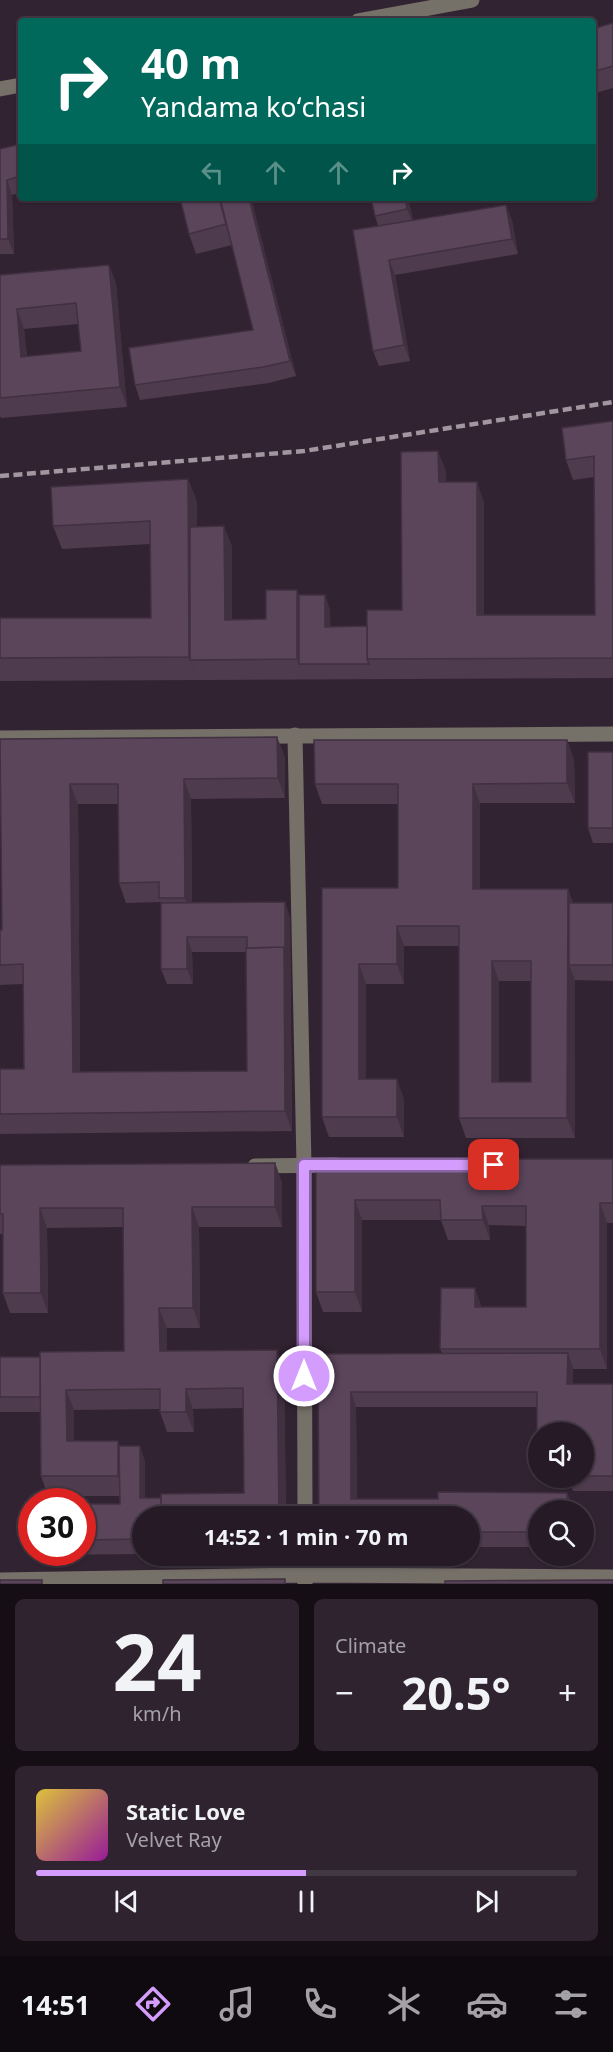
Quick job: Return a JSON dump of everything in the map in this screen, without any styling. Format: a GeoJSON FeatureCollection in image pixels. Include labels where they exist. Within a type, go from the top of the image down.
{"type":"FeatureCollection","features":[{"type":"Feature","properties":{"kind":"street"},"geometry":{"type":"LineString","coordinates":[[374,18],[472,0]]}},
{"type":"Feature","properties":{"kind":"street"},"geometry":{"type":"LineString","coordinates":[[0,89],[18,86]]}},
{"type":"Feature","properties":{"kind":"street"},"geometry":{"type":"LineString","coordinates":[[0,738],[613,734]]}},
{"type":"Feature","properties":{"kind":"street"},"geometry":{"type":"LineString","coordinates":[[295,735],[304,1165],[305,1506]]}},
{"type":"Feature","properties":{"kind":"street"},"geometry":{"type":"LineString","coordinates":[[234,1166],[351,1165]]}},
{"type":"Feature","properties":{"kind":"street"},"geometry":{"type":"LineString","coordinates":[[0,1580],[613,1577]]}},
{"type":"Feature","properties":{"kind":"building"},"geometry":{"type":"Polygon","coordinates":[[[613,23],[613,66],[596,71],[596,28],[613,23]]]}},
{"type":"Feature","properties":{"kind":"building"},"geometry":{"type":"Polygon","coordinates":[[[18,145],[18,177],[7,180],[8,239],[0,239],[0,149],[18,145]]]}},
{"type":"Feature","properties":{"kind":"building"},"geometry":{"type":"Polygon","coordinates":[[[181,201],[220,201],[226,224],[189,234],[181,201]]]}},
{"type":"Feature","properties":{"kind":"building"},"geometry":{"type":"Polygon","coordinates":[[[221,201],[250,201],[290,361],[135,385],[129,348],[253,330],[221,201]]]}},
{"type":"Feature","properties":{"kind":"building"},"geometry":{"type":"Polygon","coordinates":[[[372,201],[406,201],[407,209],[375,216],[372,201]]]}},
{"type":"Feature","properties":{"kind":"building"},"geometry":{"type":"Polygon","coordinates":[[[506,205],[512,239],[389,260],[404,345],[373,351],[353,230],[506,205]]]}},
{"type":"Feature","properties":{"kind":"building"},"geometry":{"type":"Polygon","coordinates":[[[109,265],[120,387],[0,398],[0,275],[109,265]],[[76,303],[17,309],[21,357],[81,351],[76,303]]]}},
{"type":"Feature","properties":{"kind":"building"},"geometry":{"type":"Polygon","coordinates":[[[613,421],[613,658],[367,659],[367,610],[402,610],[401,452],[438,451],[439,482],[477,482],[477,615],[595,615],[594,456],[566,460],[562,428],[613,421]]]}},
{"type":"Feature","properties":{"kind":"building"},"geometry":{"type":"Polygon","coordinates":[[[188,479],[189,657],[0,658],[0,618],[151,618],[150,521],[53,526],[51,487],[188,479]]]}},
{"type":"Feature","properties":{"kind":"building"},"geometry":{"type":"Polygon","coordinates":[[[224,526],[225,620],[266,619],[266,590],[297,590],[297,659],[190,660],[190,527],[224,526]]]}},
{"type":"Feature","properties":{"kind":"building"},"geometry":{"type":"Polygon","coordinates":[[[299,595],[325,595],[325,627],[367,626],[369,664],[299,664],[299,595]]]}},
{"type":"Feature","properties":{"kind":"building"},"geometry":{"type":"Polygon","coordinates":[[[277,737],[278,778],[184,779],[185,898],[159,898],[159,882],[119,883],[118,784],[70,784],[73,1072],[247,1071],[246,948],[284,947],[285,1111],[0,1114],[0,1069],[24,1069],[23,964],[0,965],[0,930],[2,930],[0,739],[277,737]]]}},
{"type":"Feature","properties":{"kind":"building"},"geometry":{"type":"Polygon","coordinates":[[[314,740],[567,740],[567,783],[473,784],[473,889],[568,889],[567,1118],[459,1118],[459,926],[397,926],[397,964],[359,964],[359,1079],[397,1079],[397,1117],[322,1117],[322,888],[398,888],[398,784],[315,784],[314,740]],[[492,961],[492,1082],[531,1082],[531,961],[492,961]]]}},
{"type":"Feature","properties":{"kind":"building"},"geometry":{"type":"Polygon","coordinates":[[[588,752],[613,752],[613,828],[588,828],[588,752]]]}},
{"type":"Feature","properties":{"kind":"building"},"geometry":{"type":"Polygon","coordinates":[[[285,902],[285,952],[284,947],[247,948],[247,937],[187,937],[187,969],[161,969],[161,903],[285,902]]]}},
{"type":"Feature","properties":{"kind":"building"},"geometry":{"type":"Polygon","coordinates":[[[569,903],[613,903],[613,965],[569,965],[569,903]]]}},
{"type":"Feature","properties":{"kind":"building"},"geometry":{"type":"Polygon","coordinates":[[[316,1159],[613,1159],[613,1203],[600,1203],[600,1349],[440,1349],[441,1288],[475,1288],[475,1307],[526,1307],[526,1206],[482,1206],[483,1220],[441,1220],[440,1200],[355,1200],[355,1292],[316,1292],[316,1159]]]}},
{"type":"Feature","properties":{"kind":"building"},"geometry":{"type":"Polygon","coordinates":[[[275,1163],[275,1207],[192,1207],[193,1308],[159,1308],[160,1351],[277,1350],[279,1506],[161,1506],[161,1494],[244,1493],[243,1388],[186,1389],[186,1412],[160,1412],[160,1389],[66,1390],[67,1441],[118,1441],[118,1476],[41,1476],[40,1352],[124,1351],[123,1208],[40,1208],[41,1293],[3,1293],[3,1214],[0,1214],[0,1165],[275,1163]]]}},
{"type":"Feature","properties":{"kind":"building"},"geometry":{"type":"Polygon","coordinates":[[[568,1353],[567,1384],[613,1384],[613,1476],[594,1476],[594,1422],[537,1422],[537,1392],[351,1392],[351,1499],[438,1499],[438,1492],[567,1493],[567,1500],[528,1500],[528,1532],[480,1532],[480,1506],[319,1506],[318,1354],[568,1353]]]}},
{"type":"Feature","properties":{"kind":"building"},"geometry":{"type":"Polygon","coordinates":[[[0,1357],[40,1357],[40,1397],[0,1397],[0,1357]]]}},
{"type":"Feature","properties":{"kind":"building"},"geometry":{"type":"Polygon","coordinates":[[[119,1446],[140,1446],[140,1498],[161,1498],[161,1506],[132,1506],[132,1539],[96,1540],[96,1504],[120,1504],[119,1446]]]}},
{"type":"Feature","properties":{"kind":"building"},"geometry":{"type":"Polygon","coordinates":[[[285,1579],[285,1584],[163,1584],[163,1580],[285,1579]]]}},
{"type":"Feature","properties":{"kind":"building"},"geometry":{"type":"Polygon","coordinates":[[[0,1580],[42,1580],[42,1584],[0,1584],[0,1580]]]}},
{"type":"Feature","properties":{"kind":"building"},"geometry":{"type":"Polygon","coordinates":[[[613,1580],[613,1584],[445,1584],[445,1581],[613,1580]]]}},
{"type":"Feature","properties":{"kind":"railway"},"geometry":{"type":"LineString","coordinates":[[0,476],[304,451],[613,402]]}},
{"type":"Feature","properties":{"kind":"route"},"geometry":{"type":"LineString","coordinates":[[304,1376],[304,1165],[494,1165]]}}]}
